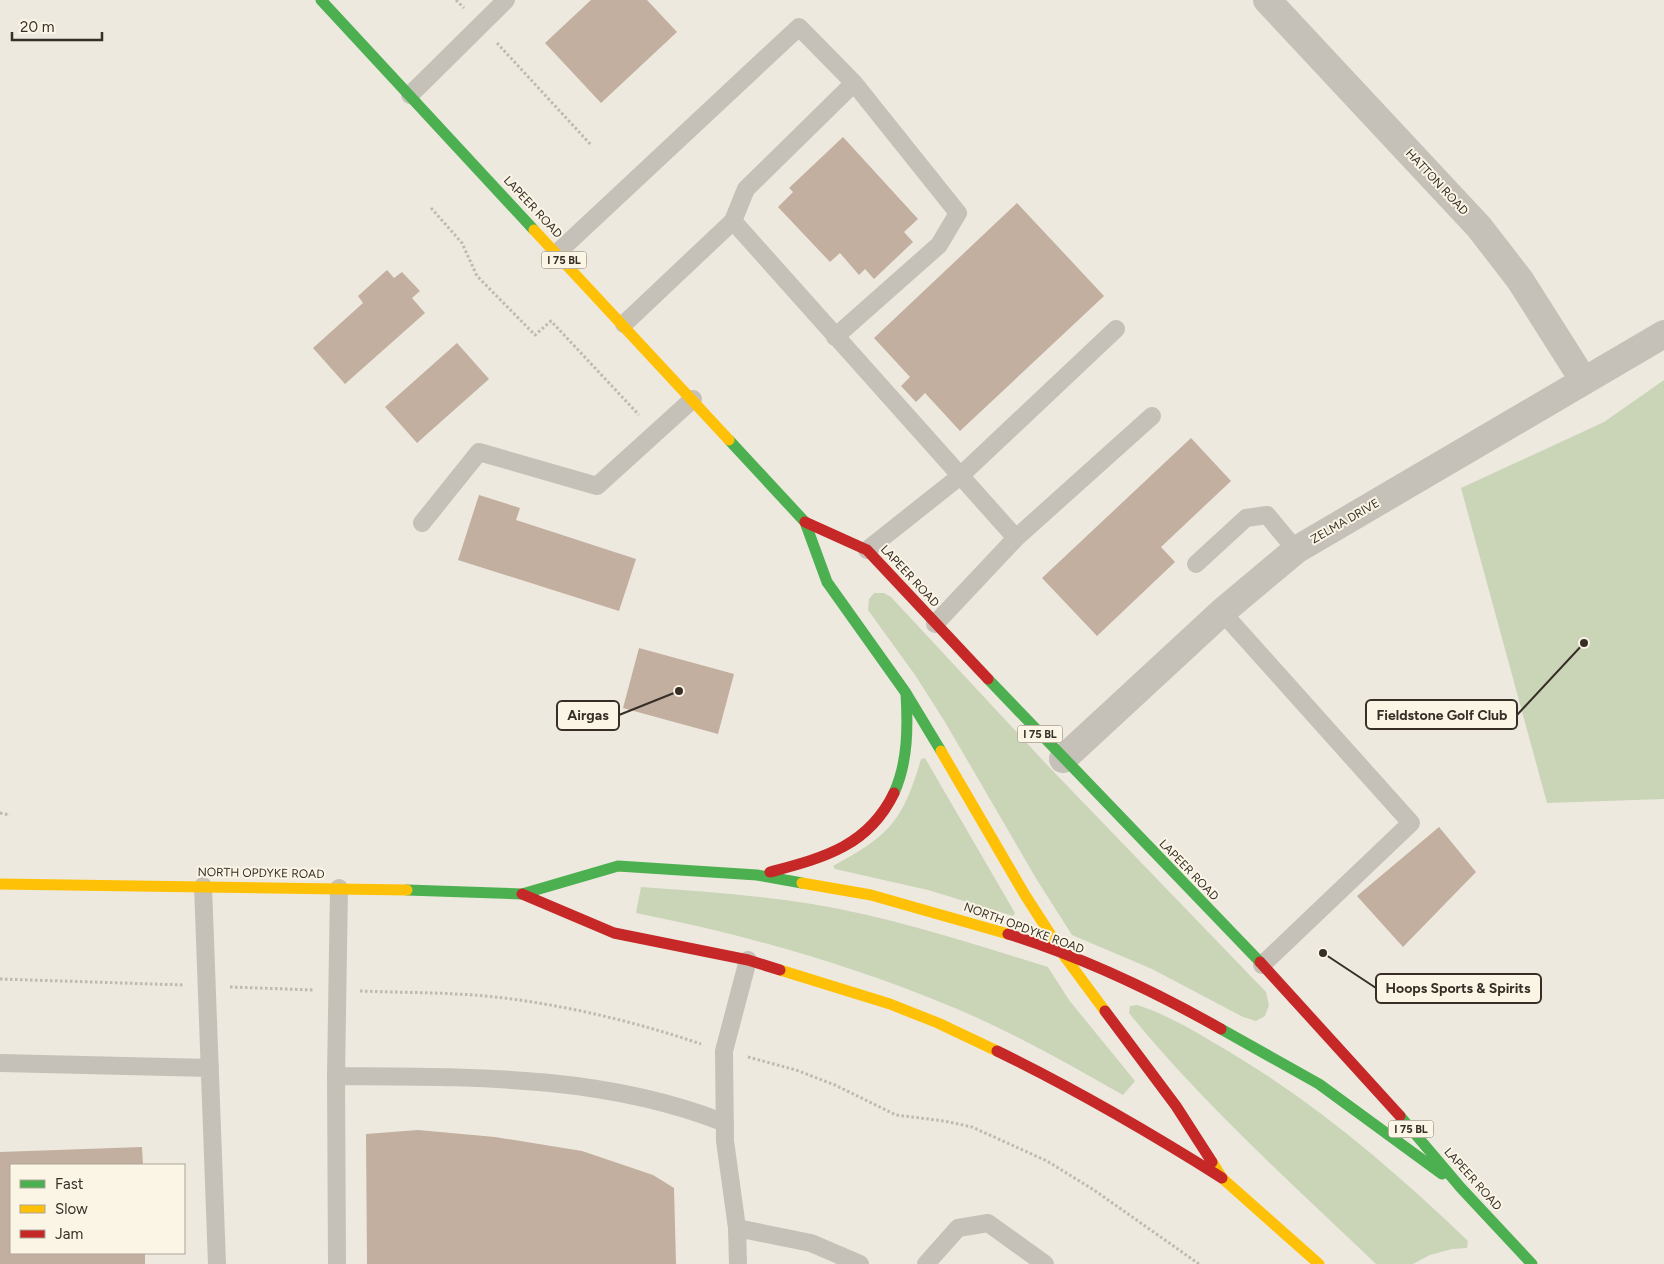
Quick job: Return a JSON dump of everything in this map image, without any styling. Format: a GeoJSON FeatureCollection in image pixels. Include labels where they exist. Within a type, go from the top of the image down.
{"type":"FeatureCollection","features":[{"type":"Feature","properties":{"kind":"main road","name":"LAPEER ROAD"},"geometry":{"type":"LineString","coordinates":[[321,0],[624,324],[805,522],[827,582],[906,693],[946,758],[1025,896],[1065,957],[1176,1106],[1222,1178],[1319,1264]]}},
{"type":"Feature","properties":{"kind":"main road","name":"LAPEER ROAD"},"geometry":{"type":"LineString","coordinates":[[805,522],[868,550],[935,624],[1360,1070],[1461,1188],[1532,1264]]}},
{"type":"Feature","properties":{"kind":"main road"},"geometry":{"type":"LineString","coordinates":[[757,875],[805,864],[836,852],[862,835],[882,815],[897,788],[906,758],[909,726],[906,693]]}},
{"type":"Feature","properties":{"kind":"main road","name":"NORTH OPDYKE ROAD"},"geometry":{"type":"LineString","coordinates":[[0,884],[339,888],[522,894],[618,866],[757,875],[871,895],[962,918],[1012,935],[1164,997],[1319,1084],[1461,1188]]}},
{"type":"Feature","properties":{"kind":"main road","name":"NORTH OPDYKE ROAD"},"geometry":{"type":"LineString","coordinates":[[522,894],[614,933],[748,960],[890,1004],[998,1050],[1160,1139],[1222,1178]]}},
{"type":"Feature","properties":{"kind":"street","name":"HATTON ROAD"},"geometry":{"type":"LineString","coordinates":[[1267,0],[1479,227],[1520,280],[1584,381]]}},
{"type":"Feature","properties":{"kind":"street","name":"ZELMA DRIVE"},"geometry":{"type":"LineString","coordinates":[[1063,758],[1222,612],[1296,550],[1664,334]]}},
{"type":"Feature","properties":{"kind":"lane"},"geometry":{"type":"LineString","coordinates":[[410,95],[506,0]]}},
{"type":"Feature","properties":{"kind":"lane"},"geometry":{"type":"LineString","coordinates":[[558,253],[799,27],[854,83],[958,213],[939,246],[835,337]]}},
{"type":"Feature","properties":{"kind":"lane"},"geometry":{"type":"LineString","coordinates":[[624,324],[732,221],[746,188],[854,83]]}},
{"type":"Feature","properties":{"kind":"lane"},"geometry":{"type":"LineString","coordinates":[[732,221],[1016,538]]}},
{"type":"Feature","properties":{"kind":"lane"},"geometry":{"type":"LineString","coordinates":[[868,550],[959,476],[1116,329]]}},
{"type":"Feature","properties":{"kind":"lane"},"geometry":{"type":"LineString","coordinates":[[422,522],[479,452],[597,486],[693,399]]}},
{"type":"Feature","properties":{"kind":"lane"},"geometry":{"type":"LineString","coordinates":[[935,624],[1016,538],[1152,416]]}},
{"type":"Feature","properties":{"kind":"lane"},"geometry":{"type":"LineString","coordinates":[[1196,564],[1246,518],[1255,516],[1267,515],[1296,550]]}},
{"type":"Feature","properties":{"kind":"lane"},"geometry":{"type":"LineString","coordinates":[[1222,612],[1410,823],[1262,965]]}},
{"type":"Feature","properties":{"kind":"lane"},"geometry":{"type":"LineString","coordinates":[[203,886],[217,1264]]}},
{"type":"Feature","properties":{"kind":"lane"},"geometry":{"type":"LineString","coordinates":[[337,1264],[336,1076],[339,888]]}},
{"type":"Feature","properties":{"kind":"lane"},"geometry":{"type":"LineString","coordinates":[[738,1264],[737,1228],[725,1142],[724,1051],[748,960]]}},
{"type":"Feature","properties":{"kind":"lane"},"geometry":{"type":"LineString","coordinates":[[0,1063],[210,1068]]}},
{"type":"Feature","properties":{"kind":"lane"},"geometry":{"type":"LineString","coordinates":[[336,1076],[476,1077],[570,1083],[690,1109],[725,1123]]}},
{"type":"Feature","properties":{"kind":"lane"},"geometry":{"type":"LineString","coordinates":[[926,1264],[958,1228],[988,1223],[1045,1264]]}},
{"type":"Feature","properties":{"kind":"lane"},"geometry":{"type":"LineString","coordinates":[[737,1228],[811,1243],[860,1264]]}},
{"type":"Feature","properties":{"kind":"path"},"geometry":{"type":"LineString","coordinates":[[456,0],[592,146]]}},
{"type":"Feature","properties":{"kind":"path"},"geometry":{"type":"LineString","coordinates":[[431,208],[462,243],[477,276],[535,335],[551,321],[656,433]]}},
{"type":"Feature","properties":{"kind":"path"},"geometry":{"type":"LineString","coordinates":[[0,813],[10,815]]}},
{"type":"Feature","properties":{"kind":"path"},"geometry":{"type":"LineString","coordinates":[[0,979],[188,985]]}},
{"type":"Feature","properties":{"kind":"path"},"geometry":{"type":"LineString","coordinates":[[222,987],[316,990]]}},
{"type":"Feature","properties":{"kind":"path"},"geometry":{"type":"LineString","coordinates":[[357,991],[511,999],[565,1007],[615,1017],[700,1044]]}},
{"type":"Feature","properties":{"kind":"path"},"geometry":{"type":"LineString","coordinates":[[749,1058],[796,1070],[835,1085],[896,1116],[944,1121],[972,1127],[1047,1161],[1102,1195],[1199,1264]]}},
{"type":"Feature","properties":{"kind":"green space"},"geometry":{"type":"Polygon","coordinates":[[[1664,380],[1664,799],[1547,803],[1461,488],[1604,422],[1664,380]]]}},
{"type":"Feature","properties":{"kind":"green space"},"geometry":{"type":"Polygon","coordinates":[[[874,593],[884,593],[891,597],[1051,769],[1266,992],[1269,1005],[1265,1016],[1256,1021],[1243,1017],[1152,969],[1072,935],[1037,880],[945,722],[915,675],[868,610],[869,599],[874,593]]]}},
{"type":"Feature","properties":{"kind":"green space"},"geometry":{"type":"Polygon","coordinates":[[[925,758],[1015,913],[1013,916],[928,890],[835,869],[833,866],[868,845],[891,824],[908,798],[921,759],[925,758]]]}},
{"type":"Feature","properties":{"kind":"green space"},"geometry":{"type":"Polygon","coordinates":[[[641,887],[769,898],[842,909],[931,931],[1048,967],[1069,1000],[1135,1081],[1123,1095],[1013,1035],[907,989],[869,975],[754,940],[636,913],[641,887]]]}},
{"type":"Feature","properties":{"kind":"green space"},"geometry":{"type":"Polygon","coordinates":[[[1137,1005],[1172,1019],[1261,1071],[1293,1093],[1354,1139],[1412,1189],[1468,1241],[1467,1248],[1452,1249],[1430,1255],[1413,1264],[1376,1264],[1248,1142],[1157,1047],[1129,1013],[1130,1006],[1137,1005]]]}},
{"type":"Feature","properties":{"kind":"building"},"geometry":{"type":"Polygon","coordinates":[[[591,0],[647,0],[677,32],[601,103],[545,43],[591,0]]]}},
{"type":"Feature","properties":{"kind":"building"},"geometry":{"type":"Polygon","coordinates":[[[843,137],[918,219],[904,232],[913,242],[874,279],[865,269],[859,275],[840,253],[830,262],[778,207],[793,192],[789,188],[843,137]]]}},
{"type":"Feature","properties":{"kind":"building"},"geometry":{"type":"Polygon","coordinates":[[[1017,203],[1104,296],[960,431],[925,393],[916,402],[901,386],[910,377],[874,338],[1017,203]]]}},
{"type":"Feature","properties":{"kind":"building"},"geometry":{"type":"Polygon","coordinates":[[[387,270],[394,278],[402,272],[420,291],[412,298],[425,313],[345,384],[313,348],[363,303],[358,296],[387,270]]]}},
{"type":"Feature","properties":{"kind":"building"},"geometry":{"type":"Polygon","coordinates":[[[457,343],[489,379],[417,443],[385,407],[457,343]]]}},
{"type":"Feature","properties":{"kind":"building"},"geometry":{"type":"Polygon","coordinates":[[[1191,438],[1231,481],[1161,547],[1175,562],[1097,636],[1042,578],[1191,438]]]}},
{"type":"Feature","properties":{"kind":"building"},"geometry":{"type":"Polygon","coordinates":[[[479,495],[520,508],[516,520],[636,559],[619,611],[458,560],[479,495]]]}},
{"type":"Feature","properties":{"kind":"building"},"geometry":{"type":"Polygon","coordinates":[[[639,648],[734,674],[718,734],[623,708],[639,648]]]}},
{"type":"Feature","properties":{"kind":"building"},"geometry":{"type":"Polygon","coordinates":[[[1439,827],[1476,872],[1403,947],[1357,896],[1439,827]]]}},
{"type":"Feature","properties":{"kind":"building"},"geometry":{"type":"Polygon","coordinates":[[[418,1130],[495,1137],[582,1151],[653,1175],[674,1188],[676,1264],[367,1264],[366,1134],[418,1130]]]}},
{"type":"Feature","properties":{"kind":"building"},"geometry":{"type":"Polygon","coordinates":[[[142,1147],[143,1164],[10,1164],[10,1254],[145,1254],[145,1264],[0,1264],[0,1152],[142,1147]]]}},
{"type":"Feature","properties":{"kind":"traffic: fast"},"geometry":{"type":"LineString","coordinates":[[321,0],[534,230]]}},
{"type":"Feature","properties":{"kind":"traffic: fast"},"geometry":{"type":"LineString","coordinates":[[729,440],[805,522],[827,582],[906,693],[941,751]]}},
{"type":"Feature","properties":{"kind":"traffic: fast"},"geometry":{"type":"LineString","coordinates":[[988,679],[1260,962]]}},
{"type":"Feature","properties":{"kind":"traffic: fast"},"geometry":{"type":"LineString","coordinates":[[894,793],[902,769],[906,744],[906,693]]}},
{"type":"Feature","properties":{"kind":"traffic: fast"},"geometry":{"type":"LineString","coordinates":[[407,890],[522,894],[618,866],[757,875],[802,883]]}},
{"type":"Feature","properties":{"kind":"traffic: fast"},"geometry":{"type":"LineString","coordinates":[[1221,1029],[1319,1084],[1442,1174]]}},
{"type":"Feature","properties":{"kind":"traffic: fast"},"geometry":{"type":"LineString","coordinates":[[1400,1116],[1461,1188],[1532,1264]]}},
{"type":"Feature","properties":{"kind":"traffic: slow"},"geometry":{"type":"LineString","coordinates":[[534,230],[729,440]]}},
{"type":"Feature","properties":{"kind":"traffic: slow"},"geometry":{"type":"LineString","coordinates":[[941,751],[1025,895],[1065,957],[1105,1011]]}},
{"type":"Feature","properties":{"kind":"traffic: slow"},"geometry":{"type":"LineString","coordinates":[[802,883],[871,895],[1008,934]]}},
{"type":"Feature","properties":{"kind":"traffic: slow"},"geometry":{"type":"LineString","coordinates":[[0,884],[407,890]]}},
{"type":"Feature","properties":{"kind":"traffic: slow"},"geometry":{"type":"LineString","coordinates":[[780,970],[890,1004],[938,1023],[997,1051]]}},
{"type":"Feature","properties":{"kind":"traffic: slow"},"geometry":{"type":"LineString","coordinates":[[1212,1162],[1222,1178],[1319,1264]]}},
{"type":"Feature","properties":{"kind":"traffic: jam"},"geometry":{"type":"LineString","coordinates":[[805,522],[867,550],[988,679]]}},
{"type":"Feature","properties":{"kind":"traffic: jam"},"geometry":{"type":"LineString","coordinates":[[770,872],[808,861],[842,848],[871,826],[894,793]]}},
{"type":"Feature","properties":{"kind":"traffic: jam"},"geometry":{"type":"LineString","coordinates":[[522,894],[614,933],[748,960],[780,970]]}},
{"type":"Feature","properties":{"kind":"traffic: jam"},"geometry":{"type":"LineString","coordinates":[[1008,934],[1063,953],[1117,976],[1170,1001],[1221,1029]]}},
{"type":"Feature","properties":{"kind":"traffic: jam"},"geometry":{"type":"LineString","coordinates":[[1260,962],[1400,1116]]}},
{"type":"Feature","properties":{"kind":"traffic: jam"},"geometry":{"type":"LineString","coordinates":[[1105,1011],[1176,1106],[1212,1162]]}},
{"type":"Feature","properties":{"kind":"traffic: jam"},"geometry":{"type":"LineString","coordinates":[[997,1051],[1055,1080],[1222,1178]]}},
{"type":"Feature","properties":{"kind":"place","name":"Fieldstone Golf Club"},"geometry":{"type":"Point","coordinates":[1584,643]}},
{"type":"Feature","properties":{"kind":"place","name":"Airgas"},"geometry":{"type":"Point","coordinates":[679,691]}},
{"type":"Feature","properties":{"kind":"place","name":"Hoops Sports & Spirits"},"geometry":{"type":"Point","coordinates":[1323,953]}}]}
